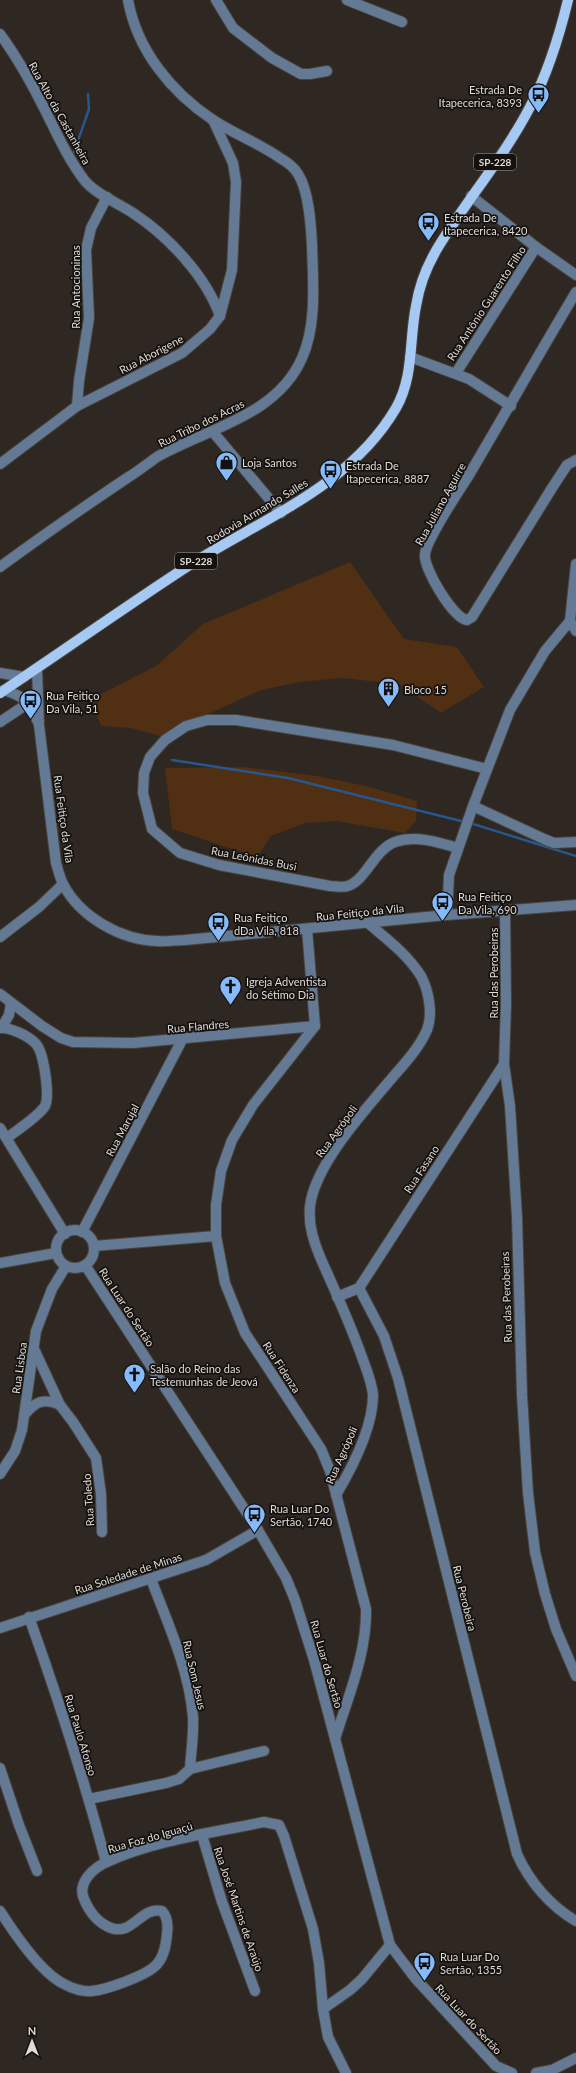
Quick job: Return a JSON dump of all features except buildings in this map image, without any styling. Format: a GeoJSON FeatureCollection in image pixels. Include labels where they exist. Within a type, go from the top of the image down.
{"type":"FeatureCollection","features":[{"type":"Feature","properties":{"kind":"main road","name":"Rodovia Armando Salles"},"geometry":{"type":"LineString","coordinates":[[2,691],[188,567],[281,513],[330,479],[370,443],[396,408],[403,393],[410,357],[416,306],[424,277],[437,250],[471,196],[515,134],[530,107],[548,68],[558,40],[568,0]]}},
{"type":"Feature","properties":{"kind":"street"},"geometry":{"type":"LineString","coordinates":[[128,0],[135,29],[142,46],[174,86],[213,120]]}},
{"type":"Feature","properties":{"kind":"street"},"geometry":{"type":"LineString","coordinates":[[216,0],[233,28],[272,58],[301,74],[327,71]]}},
{"type":"Feature","properties":{"kind":"street"},"geometry":{"type":"LineString","coordinates":[[347,0],[402,22]]}},
{"type":"Feature","properties":{"kind":"street","name":"Rua Alto da Castanheira"},"geometry":{"type":"LineString","coordinates":[[0,34],[38,96],[77,170],[87,183],[139,217],[167,241],[206,285],[214,299],[220,316]]}},
{"type":"Feature","properties":{"kind":"street","name":"Rua Aborigene"},"geometry":{"type":"LineString","coordinates":[[0,464],[77,406],[182,353],[205,334],[220,316],[232,270],[236,182],[233,163],[213,120]]}},
{"type":"Feature","properties":{"kind":"street","name":"Rua Tribo dos Acras"},"geometry":{"type":"LineString","coordinates":[[0,567],[56,525],[156,458],[181,444],[213,432],[254,410],[273,397],[285,386],[302,359],[310,330],[312,261],[311,230],[303,183],[298,173],[290,164],[277,155],[213,120]]}},
{"type":"Feature","properties":{"kind":"street"},"geometry":{"type":"LineString","coordinates":[[471,196],[536,247],[576,275]]}},
{"type":"Feature","properties":{"kind":"street","name":"Rua Antocioninas"},"geometry":{"type":"LineString","coordinates":[[77,406],[88,318],[86,250],[91,228],[107,197]]}},
{"type":"Feature","properties":{"kind":"street","name":"Rua Antônio Guarento Filho"},"geometry":{"type":"LineString","coordinates":[[456,373],[536,247]]}},
{"type":"Feature","properties":{"kind":"street"},"geometry":{"type":"LineString","coordinates":[[410,357],[456,373],[487,389],[510,406],[576,292]]}},
{"type":"Feature","properties":{"kind":"street","name":"Rua Juliano Aguirre"},"geometry":{"type":"LineString","coordinates":[[510,406],[446,512],[425,553],[426,565],[446,600],[461,618],[467,620],[472,617],[556,482],[570,462],[576,460]]}},
{"type":"Feature","properties":{"kind":"street"},"geometry":{"type":"LineString","coordinates":[[213,432],[281,513]]}},
{"type":"Feature","properties":{"kind":"street"},"geometry":{"type":"LineString","coordinates":[[447,915],[449,875],[473,806],[510,710],[520,690],[545,650],[570,620],[576,564]]}},
{"type":"Feature","properties":{"kind":"street"},"geometry":{"type":"LineString","coordinates":[[570,620],[576,631]]}},
{"type":"Feature","properties":{"kind":"street","name":"Rua Feitiço da Vila"},"geometry":{"type":"LineString","coordinates":[[37,669],[39,725],[56,864],[63,884],[78,906],[91,917],[129,936],[156,941],[576,905]]}},
{"type":"Feature","properties":{"kind":"street"},"geometry":{"type":"LineString","coordinates":[[0,673],[24,677]]}},
{"type":"Feature","properties":{"kind":"street"},"geometry":{"type":"LineString","coordinates":[[2,691],[18,695],[29,702]]}},
{"type":"Feature","properties":{"kind":"street"},"geometry":{"type":"LineString","coordinates":[[0,722],[39,696]]}},
{"type":"Feature","properties":{"kind":"street","name":"Rua Feitiço da Vila"},"geometry":{"type":"LineString","coordinates":[[29,702],[39,725]]}},
{"type":"Feature","properties":{"kind":"street","name":"Rua Leônidas Busi"},"geometry":{"type":"LineString","coordinates":[[458,848],[437,842],[416,840],[393,843],[377,855],[355,882],[348,886],[330,886],[220,865],[180,853],[152,829],[143,793],[144,773],[150,757],[165,740],[186,726],[207,720],[236,720],[393,745],[487,769]]}},
{"type":"Feature","properties":{"kind":"street"},"geometry":{"type":"LineString","coordinates":[[473,806],[544,840],[554,843],[576,842]]}},
{"type":"Feature","properties":{"kind":"street"},"geometry":{"type":"LineString","coordinates":[[0,937],[39,907],[63,884]]}},
{"type":"Feature","properties":{"kind":"street","name":"Rua das Perobeiras"},"geometry":{"type":"LineString","coordinates":[[505,910],[506,1004],[504,1064],[510,1106],[517,1217],[522,1395],[531,1522],[535,1552],[545,1594],[556,1629],[576,1676]]}},
{"type":"Feature","properties":{"kind":"street","name":"Rua Agrópoli"},"geometry":{"type":"LineString","coordinates":[[336,1495],[348,1474],[370,1419],[373,1394],[371,1382],[354,1336],[317,1250],[311,1230],[310,1201],[315,1186],[337,1147],[416,1050],[426,1031],[430,1018],[429,1001],[422,978],[404,953],[368,923]]}},
{"type":"Feature","properties":{"kind":"street"},"geometry":{"type":"LineString","coordinates":[[307,929],[315,1026]]}},
{"type":"Feature","properties":{"kind":"street","name":"Rua Flandres"},"geometry":{"type":"LineString","coordinates":[[0,994],[42,1026],[61,1038],[85,1043],[133,1043],[182,1040],[315,1026]]}},
{"type":"Feature","properties":{"kind":"street"},"geometry":{"type":"LineString","coordinates":[[7,1138],[42,1110],[47,1100],[42,1057],[35,1043],[1,1028],[9,1016],[11,1003]]}},
{"type":"Feature","properties":{"kind":"street"},"geometry":{"type":"LineString","coordinates":[[35,1043],[41,1034],[42,1026]]}},
{"type":"Feature","properties":{"kind":"street","name":"Rua Fidenza"},"geometry":{"type":"LineString","coordinates":[[315,1026],[253,1104],[232,1140],[221,1171],[216,1205],[216,1236],[225,1283],[242,1327],[321,1449],[330,1471],[366,1608],[366,1627],[358,1664],[335,1739]]}},
{"type":"Feature","properties":{"kind":"street","name":"Rua Marujal"},"geometry":{"type":"LineString","coordinates":[[82,1232],[182,1040]]}},
{"type":"Feature","properties":{"kind":"street","name":"Rua Fasano"},"geometry":{"type":"LineString","coordinates":[[359,1288],[504,1064]]}},
{"type":"Feature","properties":{"kind":"street"},"geometry":{"type":"LineString","coordinates":[[0,1128],[65,1234]]}},
{"type":"Feature","properties":{"kind":"street"},"geometry":{"type":"LineString","coordinates":[[73,1231],[82,1232],[88,1236],[94,1246],[92,1257],[85,1265],[76,1268],[66,1266],[56,1253],[56,1246],[65,1234],[73,1231]]}},
{"type":"Feature","properties":{"kind":"street"},"geometry":{"type":"LineString","coordinates":[[94,1246],[216,1236]]}},
{"type":"Feature","properties":{"kind":"street"},"geometry":{"type":"LineString","coordinates":[[0,1263],[56,1253]]}},
{"type":"Feature","properties":{"kind":"street","name":"Rua Luar do Sertão"},"geometry":{"type":"LineString","coordinates":[[85,1265],[258,1530],[286,1578],[295,1600],[314,1660],[390,1945],[414,1978],[496,2066],[512,2073]]}},
{"type":"Feature","properties":{"kind":"street","name":"Rua Lisboa"},"geometry":{"type":"LineString","coordinates":[[0,1474],[16,1451],[22,1430],[36,1331],[44,1307],[66,1266]]}},
{"type":"Feature","properties":{"kind":"street"},"geometry":{"type":"LineString","coordinates":[[338,1297],[359,1288]]}},
{"type":"Feature","properties":{"kind":"street","name":"Rua Perobeira"},"geometry":{"type":"LineString","coordinates":[[359,1288],[384,1336],[398,1378],[517,1854],[529,1876],[542,1892],[576,1921]]}},
{"type":"Feature","properties":{"kind":"street","name":"Rua Toledo"},"geometry":{"type":"LineString","coordinates":[[34,1351],[60,1405],[73,1422],[96,1458],[101,1494],[102,1532]]}},
{"type":"Feature","properties":{"kind":"street"},"geometry":{"type":"LineString","coordinates":[[25,1414],[35,1403],[43,1400],[60,1405]]}},
{"type":"Feature","properties":{"kind":"street","name":"Rua Soledade de Minas"},"geometry":{"type":"LineString","coordinates":[[0,1628],[206,1560],[258,1530]]}},
{"type":"Feature","properties":{"kind":"street","name":"Rua Som Jesus"},"geometry":{"type":"LineString","coordinates":[[151,1579],[179,1652],[191,1702],[193,1719],[190,1769]]}},
{"type":"Feature","properties":{"kind":"street","name":"Rua Paulo Afonso"},"geometry":{"type":"LineString","coordinates":[[29,1618],[50,1676],[89,1799],[106,1862]]}},
{"type":"Feature","properties":{"kind":"street"},"geometry":{"type":"LineString","coordinates":[[89,1799],[166,1783],[179,1779],[190,1769],[264,1751]]}},
{"type":"Feature","properties":{"kind":"street"},"geometry":{"type":"LineString","coordinates":[[0,1768],[19,1825],[37,1871]]}},
{"type":"Feature","properties":{"kind":"street","name":"Rua Foz do Iguaçú"},"geometry":{"type":"LineString","coordinates":[[0,1911],[12,1929],[49,1975],[65,1985],[80,1990],[92,1991],[129,1980],[154,1967],[161,1959],[164,1950],[167,1920],[162,1911],[157,1910],[147,1912],[130,1926],[120,1929],[110,1928],[97,1919],[88,1908],[83,1896],[83,1887],[86,1877],[106,1862],[154,1846],[264,1822],[279,1825],[284,1836],[313,1929],[319,1963],[323,2010]]}},
{"type":"Feature","properties":{"kind":"street","name":"Rua José Martins de Araújo"},"geometry":{"type":"LineString","coordinates":[[202,1835],[222,1902],[255,1991]]}},
{"type":"Feature","properties":{"kind":"street"},"geometry":{"type":"LineString","coordinates":[[346,2073],[328,2038],[323,2010],[362,1979],[390,1945]]}},
{"type":"Feature","properties":{"kind":"street"},"geometry":{"type":"LineString","coordinates":[[536,2073],[552,2070],[576,2058]]}},
{"type":"Feature","properties":{"kind":"shaded area"},"geometry":{"type":"Polygon","coordinates":[[[350,562],[404,639],[457,647],[484,687],[441,713],[399,684],[341,678],[300,682],[261,690],[160,736],[131,728],[101,726],[91,699],[156,666],[203,624],[350,562]]]}},
{"type":"Feature","properties":{"kind":"shaded area"},"geometry":{"type":"Polygon","coordinates":[[[244,767],[318,776],[370,787],[417,801],[416,821],[405,833],[336,821],[305,823],[271,836],[257,857],[172,829],[165,768],[244,767]]]}},
{"type":"Feature","properties":{"kind":"waterway"},"geometry":{"type":"LineString","coordinates":[[74,152],[89,109],[88,94]]}},
{"type":"Feature","properties":{"kind":"waterway"},"geometry":{"type":"LineString","coordinates":[[172,760],[288,778],[465,822]]}},
{"type":"Feature","properties":{"kind":"waterway"},"geometry":{"type":"LineString","coordinates":[[470,823],[576,856]]}},
{"type":"Feature","properties":{"kind":"place","name":"Estrada De Itapecerica, 8393"},"geometry":{"type":"Point","coordinates":[538,114]}},
{"type":"Feature","properties":{"kind":"place","name":"Estrada De Itapecerica, 8420"},"geometry":{"type":"Point","coordinates":[428,242]}},
{"type":"Feature","properties":{"kind":"place","name":"Loja Santos"},"geometry":{"type":"Point","coordinates":[226,482]}},
{"type":"Feature","properties":{"kind":"place","name":"Estrada De Itapecerica, 8887"},"geometry":{"type":"Point","coordinates":[330,490]}},
{"type":"Feature","properties":{"kind":"place","name":"Bloco 15"},"geometry":{"type":"Point","coordinates":[389,708]}},
{"type":"Feature","properties":{"kind":"place","name":"Rua Feitiço Da Vila, 51"},"geometry":{"type":"Point","coordinates":[30,720]}},
{"type":"Feature","properties":{"kind":"place","name":"Rua Feitiço Da Vila, 690"},"geometry":{"type":"Point","coordinates":[442,922]}},
{"type":"Feature","properties":{"kind":"place","name":"Rua Feitiço dDa Vila, 818"},"geometry":{"type":"Point","coordinates":[219,942]}},
{"type":"Feature","properties":{"kind":"place","name":"Igreja Adventista do Sétimo Dia"},"geometry":{"type":"Point","coordinates":[230,1006]}},
{"type":"Feature","properties":{"kind":"place","name":"Salão do Reino das Testemunhas de Jeová"},"geometry":{"type":"Point","coordinates":[135,1394]}},
{"type":"Feature","properties":{"kind":"place","name":"Rua Luar Do Sertão, 1740"},"geometry":{"type":"Point","coordinates":[255,1534]}},
{"type":"Feature","properties":{"kind":"place","name":"Rua Luar Do Sertão, 1355"},"geometry":{"type":"Point","coordinates":[424,1982]}}]}
